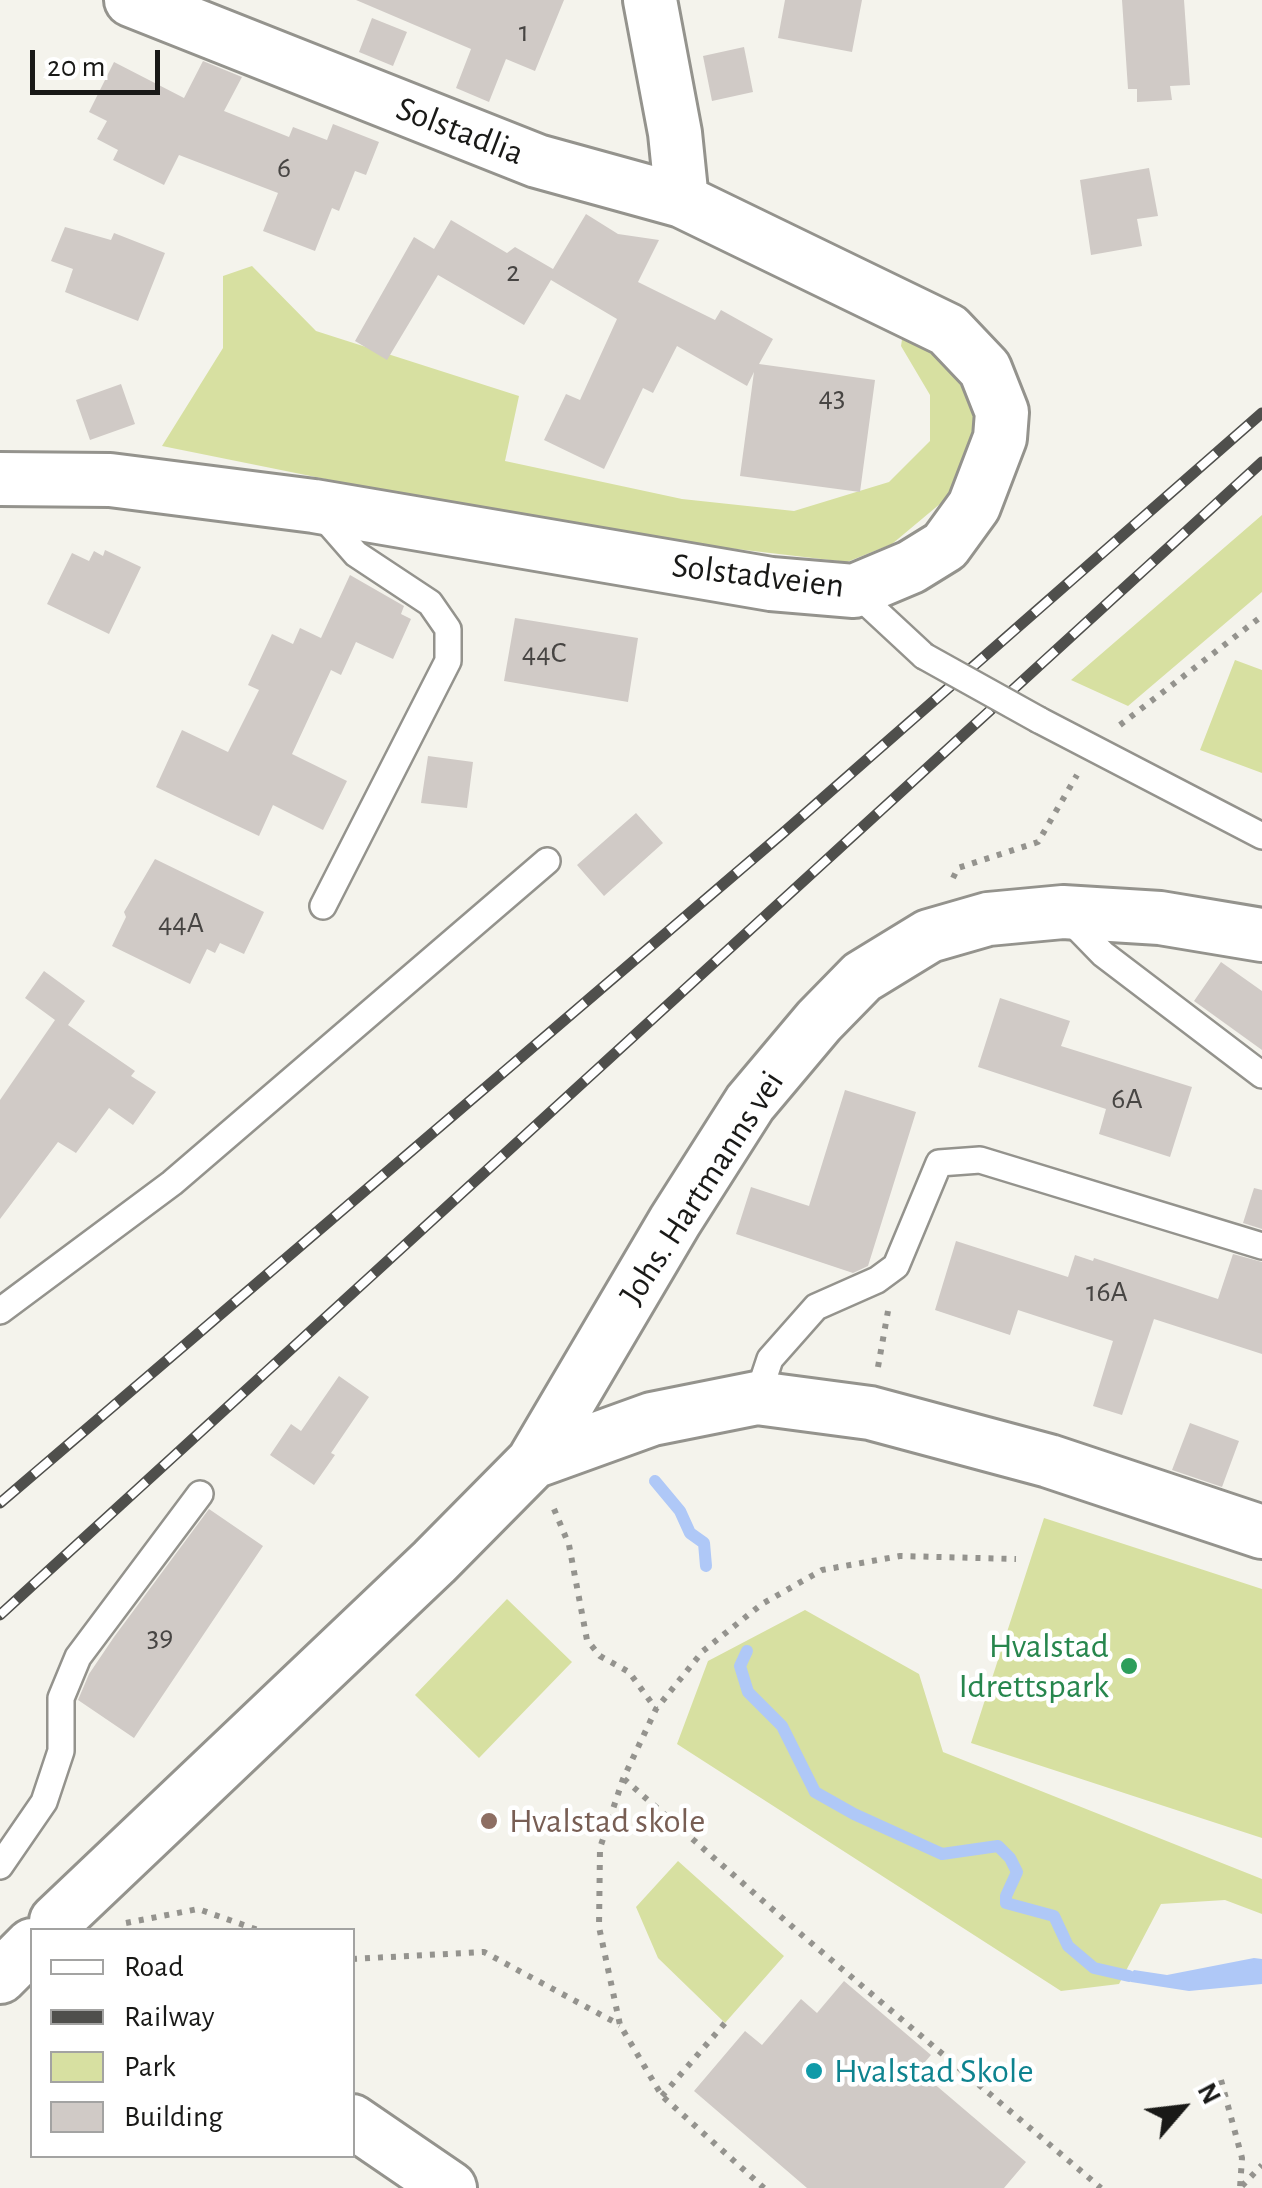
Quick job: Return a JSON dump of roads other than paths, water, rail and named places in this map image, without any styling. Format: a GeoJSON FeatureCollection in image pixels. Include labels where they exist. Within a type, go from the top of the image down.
{"type":"FeatureCollection","features":[{"type":"Feature","properties":{"kind":"street","name":"Solstadlia"},"geometry":{"type":"LineString","coordinates":[[131,0],[537,161],[682,201]]}},
{"type":"Feature","properties":{"kind":"street"},"geometry":{"type":"LineString","coordinates":[[650,0],[675,133],[682,201]]}},
{"type":"Feature","properties":{"kind":"street","name":"Solstadveien"},"geometry":{"type":"LineString","coordinates":[[0,479],[110,480],[314,506],[771,584],[854,590],[911,567],[945,546],[974,506],[1000,438],[1002,412],[986,369],[948,330],[682,201]]}},
{"type":"Feature","properties":{"kind":"street","name":"Johs. Hartmanns vei"},"geometry":{"type":"LineString","coordinates":[[67,1928],[533,1462],[750,1104],[818,1021],[862,977],[928,936],[988,919],[1063,912],[1160,918],[1262,934]]}},
{"type":"Feature","properties":{"kind":"street","name":"Johs. Hartmanns vei"},"geometry":{"type":"LineString","coordinates":[[533,1462],[652,1419],[758,1398],[870,1413],[1049,1461],[1262,1532]]}},
{"type":"Feature","properties":{"kind":"street","name":"Johs. Hartmanns vei"},"geometry":{"type":"LineString","coordinates":[[0,1978],[30,1956]]}},
{"type":"Feature","properties":{"kind":"street"},"geometry":{"type":"LineString","coordinates":[[355,2123],[450,2188]]}},
{"type":"Feature","properties":{"kind":"lane"},"geometry":{"type":"LineString","coordinates":[[314,506],[356,554],[430,603],[448,628],[448,661],[323,906]]}},
{"type":"Feature","properties":{"kind":"lane"},"geometry":{"type":"LineString","coordinates":[[854,590],[924,656],[1262,836]]}},
{"type":"Feature","properties":{"kind":"lane"},"geometry":{"type":"LineString","coordinates":[[0,1312],[172,1184],[547,861]]}},
{"type":"Feature","properties":{"kind":"lane"},"geometry":{"type":"LineString","coordinates":[[1063,912],[1102,954],[1262,1074]]}},
{"type":"Feature","properties":{"kind":"lane"},"geometry":{"type":"LineString","coordinates":[[758,1398],[770,1359],[816,1307],[877,1280],[896,1266],[939,1164],[980,1160],[1262,1246]]}},
{"type":"Feature","properties":{"kind":"lane"},"geometry":{"type":"LineString","coordinates":[[0,1866],[44,1802],[61,1750],[62,1698],[78,1657],[200,1494]]}},
{"type":"Feature","properties":{"kind":"water"},"geometry":{"type":"Polygon","coordinates":[[[1262,1959],[1262,1984],[1189,1991],[1131,1982],[1129,1976],[1134,1970],[1167,1975],[1262,1959]]]}},
{"type":"Feature","properties":{"kind":"waterway"},"geometry":{"type":"LineString","coordinates":[[655,1481],[680,1511],[690,1533],[704,1543],[706,1566]]}},
{"type":"Feature","properties":{"kind":"waterway"},"geometry":{"type":"LineString","coordinates":[[747,1651],[740,1666],[748,1692],[782,1726],[815,1792],[942,1854],[998,1846],[1017,1872],[1006,1903],[1054,1916],[1068,1946],[1094,1968],[1129,1976]]}},
{"type":"Feature","properties":{"kind":"railway"},"geometry":{"type":"LineString","coordinates":[[0,1503],[783,833],[1262,413]]}},
{"type":"Feature","properties":{"kind":"railway"},"geometry":{"type":"LineString","coordinates":[[0,1615],[1262,462]]}},
{"type":"Feature","properties":{"kind":"place","name":"Hvalstad Idrettspark"},"geometry":{"type":"Point","coordinates":[1129,1666]}},
{"type":"Feature","properties":{"kind":"place","name":"Hvalstad skole"},"geometry":{"type":"Point","coordinates":[489,1821]}},
{"type":"Feature","properties":{"kind":"place","name":"Hvalstad Skole"},"geometry":{"type":"Point","coordinates":[814,2071]}}]}
